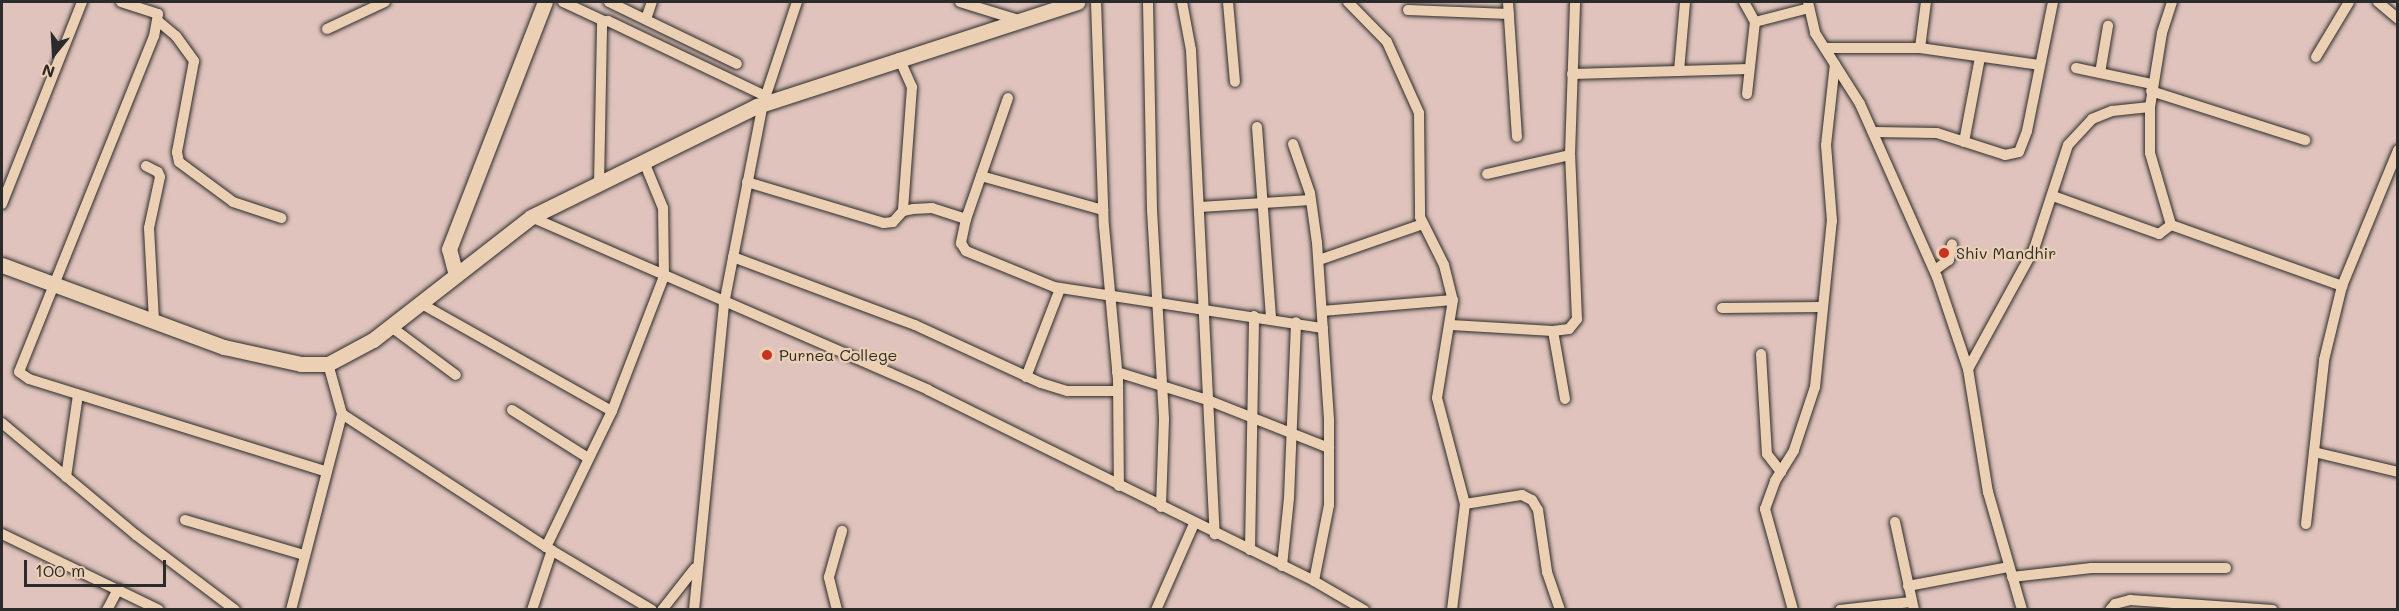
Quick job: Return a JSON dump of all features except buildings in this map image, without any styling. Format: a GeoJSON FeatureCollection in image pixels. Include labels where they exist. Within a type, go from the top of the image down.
{"type":"FeatureCollection","features":[{"type":"Feature","properties":{"kind":"street"},"geometry":{"type":"LineString","coordinates":[[2,204],[82,2]]}},
{"type":"Feature","properties":{"kind":"street"},"geometry":{"type":"LineString","coordinates":[[122,2],[153,10],[158,21],[176,36],[194,61],[177,152],[179,162],[233,202],[281,218]]}},
{"type":"Feature","properties":{"kind":"street"},"geometry":{"type":"LineString","coordinates":[[327,29],[385,2]]}},
{"type":"Feature","properties":{"kind":"street"},"geometry":{"type":"LineString","coordinates":[[456,275],[449,249],[545,2]]}},
{"type":"Feature","properties":{"kind":"street"},"geometry":{"type":"LineString","coordinates":[[563,2],[764,100]]}},
{"type":"Feature","properties":{"kind":"street"},"geometry":{"type":"LineString","coordinates":[[609,2],[737,64]]}},
{"type":"Feature","properties":{"kind":"street"},"geometry":{"type":"LineString","coordinates":[[646,19],[652,2]]}},
{"type":"Feature","properties":{"kind":"street"},"geometry":{"type":"LineString","coordinates":[[694,609],[695,568],[724,304],[764,100],[797,2]]}},
{"type":"Feature","properties":{"kind":"street"},"geometry":{"type":"LineString","coordinates":[[960,2],[1015,19]]}},
{"type":"Feature","properties":{"kind":"street"},"geometry":{"type":"LineString","coordinates":[[2,265],[57,283],[224,347],[301,364],[328,364],[390,326],[531,218],[764,100],[1073,2]]}},
{"type":"Feature","properties":{"kind":"street"},"geometry":{"type":"LineString","coordinates":[[1096,2],[1103,210],[1118,391],[1119,486]]}},
{"type":"Feature","properties":{"kind":"street"},"geometry":{"type":"LineString","coordinates":[[1148,2],[1152,210],[1163,388],[1161,507]]}},
{"type":"Feature","properties":{"kind":"street"},"geometry":{"type":"LineString","coordinates":[[1182,2],[1191,50],[1207,312],[1215,534]]}},
{"type":"Feature","properties":{"kind":"street"},"geometry":{"type":"LineString","coordinates":[[1228,2],[1235,82]]}},
{"type":"Feature","properties":{"kind":"street"},"geometry":{"type":"LineString","coordinates":[[1348,2],[1387,42],[1419,113],[1418,201],[1423,224],[1444,265],[1453,300],[1451,325],[1437,398],[1465,504],[1452,609]]}},
{"type":"Feature","properties":{"kind":"street"},"geometry":{"type":"LineString","coordinates":[[1508,2],[1517,137]]}},
{"type":"Feature","properties":{"kind":"street"},"geometry":{"type":"LineString","coordinates":[[1451,325],[1553,331],[1569,329],[1577,319],[1570,155],[1575,2]]}},
{"type":"Feature","properties":{"kind":"street"},"geometry":{"type":"LineString","coordinates":[[1744,2],[1755,22],[1747,93]]}},
{"type":"Feature","properties":{"kind":"street"},"geometry":{"type":"LineString","coordinates":[[1920,48],[1926,2]]}},
{"type":"Feature","properties":{"kind":"street"},"geometry":{"type":"LineString","coordinates":[[1873,132],[1937,133],[2005,155],[2019,152],[2027,131],[2053,2]]}},
{"type":"Feature","properties":{"kind":"street"},"geometry":{"type":"LineString","coordinates":[[2171,225],[2150,153],[2150,107],[2152,88],[2172,2]]}},
{"type":"Feature","properties":{"kind":"street"},"geometry":{"type":"LineString","coordinates":[[2316,57],[2349,2]]}},
{"type":"Feature","properties":{"kind":"street"},"geometry":{"type":"LineString","coordinates":[[2378,2],[2397,19]]}},
{"type":"Feature","properties":{"kind":"street"},"geometry":{"type":"LineString","coordinates":[[1679,71],[1684,3]]}},
{"type":"Feature","properties":{"kind":"street"},"geometry":{"type":"LineString","coordinates":[[1755,22],[1809,5],[1815,33],[1873,132],[1935,270],[1968,369],[1988,492],[2022,609]]}},
{"type":"Feature","properties":{"kind":"street"},"geometry":{"type":"LineString","coordinates":[[1408,10],[1509,14]]}},
{"type":"Feature","properties":{"kind":"street"},"geometry":{"type":"LineString","coordinates":[[158,21],[57,283],[19,372],[78,394],[324,471]]}},
{"type":"Feature","properties":{"kind":"street"},"geometry":{"type":"LineString","coordinates":[[599,184],[604,21]]}},
{"type":"Feature","properties":{"kind":"street"},"geometry":{"type":"LineString","coordinates":[[2100,73],[2108,26]]}},
{"type":"Feature","properties":{"kind":"street"},"geometry":{"type":"LineString","coordinates":[[1824,48],[1920,48],[2039,65]]}},
{"type":"Feature","properties":{"kind":"street"},"geometry":{"type":"LineString","coordinates":[[1964,142],[1980,57]]}},
{"type":"Feature","properties":{"kind":"street"},"geometry":{"type":"LineString","coordinates":[[747,182],[884,223],[894,222],[903,211],[912,87],[898,58]]}},
{"type":"Feature","properties":{"kind":"street"},"geometry":{"type":"LineString","coordinates":[[1793,609],[1765,521],[1765,509],[1781,472],[1794,450],[1811,405],[1832,221],[1826,145],[1835,64]]}},
{"type":"Feature","properties":{"kind":"street"},"geometry":{"type":"LineString","coordinates":[[2076,68],[2152,88],[2305,140]]}},
{"type":"Feature","properties":{"kind":"street"},"geometry":{"type":"LineString","coordinates":[[1572,74],[1749,69]]}},
{"type":"Feature","properties":{"kind":"street"},"geometry":{"type":"LineString","coordinates":[[1008,98],[966,219],[962,243],[966,252],[1060,289],[1111,299],[1254,316],[1323,328]]}},
{"type":"Feature","properties":{"kind":"street"},"geometry":{"type":"LineString","coordinates":[[1968,369],[2034,249],[2068,145],[2082,127],[2112,111],[2150,107]]}},
{"type":"Feature","properties":{"kind":"street"},"geometry":{"type":"LineString","coordinates":[[1257,127],[1270,319]]}},
{"type":"Feature","properties":{"kind":"street"},"geometry":{"type":"LineString","coordinates":[[1293,144],[1311,200],[1322,311],[1329,448],[1329,505],[1314,581]]}},
{"type":"Feature","properties":{"kind":"street"},"geometry":{"type":"LineString","coordinates":[[2306,524],[2324,360],[2342,286],[2397,150]]}},
{"type":"Feature","properties":{"kind":"street"},"geometry":{"type":"LineString","coordinates":[[1486,174],[1570,155]]}},
{"type":"Feature","properties":{"kind":"street"},"geometry":{"type":"LineString","coordinates":[[532,609],[549,548],[588,458],[612,411],[664,276],[663,208],[644,162]]}},
{"type":"Feature","properties":{"kind":"street"},"geometry":{"type":"LineString","coordinates":[[146,166],[158,172],[160,177],[150,228],[154,320]]}},
{"type":"Feature","properties":{"kind":"street"},"geometry":{"type":"LineString","coordinates":[[981,176],[1103,210]]}},
{"type":"Feature","properties":{"kind":"street"},"geometry":{"type":"LineString","coordinates":[[2053,196],[2159,234],[2171,225]]}},
{"type":"Feature","properties":{"kind":"street"},"geometry":{"type":"LineString","coordinates":[[1200,207],[1311,200]]}},
{"type":"Feature","properties":{"kind":"street"},"geometry":{"type":"LineString","coordinates":[[903,211],[932,208],[966,219]]}},
{"type":"Feature","properties":{"kind":"street"},"geometry":{"type":"LineString","coordinates":[[531,218],[724,304],[928,390],[1194,524],[1314,581],[1364,609]]}},
{"type":"Feature","properties":{"kind":"street"},"geometry":{"type":"LineString","coordinates":[[1318,260],[1423,224]]}},
{"type":"Feature","properties":{"kind":"street"},"geometry":{"type":"LineString","coordinates":[[2171,225],[2342,286]]}},
{"type":"Feature","properties":{"kind":"street"},"geometry":{"type":"LineString","coordinates":[[1935,270],[1949,260],[1952,244]]}},
{"type":"Feature","properties":{"kind":"street"},"geometry":{"type":"LineString","coordinates":[[733,257],[915,325],[1026,377],[1068,391],[1118,391]]}},
{"type":"Feature","properties":{"kind":"street"},"geometry":{"type":"LineString","coordinates":[[1026,377],[1060,289]]}},
{"type":"Feature","properties":{"kind":"street"},"geometry":{"type":"LineString","coordinates":[[1322,311],[1453,300]]}},
{"type":"Feature","properties":{"kind":"street"},"geometry":{"type":"LineString","coordinates":[[420,303],[612,411]]}},
{"type":"Feature","properties":{"kind":"street"},"geometry":{"type":"LineString","coordinates":[[1722,308],[1821,307]]}},
{"type":"Feature","properties":{"kind":"street"},"geometry":{"type":"LineString","coordinates":[[1250,550],[1255,418],[1254,316]]}},
{"type":"Feature","properties":{"kind":"street"},"geometry":{"type":"LineString","coordinates":[[1282,566],[1292,432],[1296,322]]}},
{"type":"Feature","properties":{"kind":"street"},"geometry":{"type":"LineString","coordinates":[[390,326],[456,375]]}},
{"type":"Feature","properties":{"kind":"street"},"geometry":{"type":"LineString","coordinates":[[1553,331],[1564,399]]}},
{"type":"Feature","properties":{"kind":"street"},"geometry":{"type":"LineString","coordinates":[[1761,354],[1767,454],[1781,472]]}},
{"type":"Feature","properties":{"kind":"street"},"geometry":{"type":"LineString","coordinates":[[291,609],[324,471],[342,414],[328,364]]}},
{"type":"Feature","properties":{"kind":"street"},"geometry":{"type":"LineString","coordinates":[[1117,372],[1255,418],[1329,448]]}},
{"type":"Feature","properties":{"kind":"street"},"geometry":{"type":"LineString","coordinates":[[66,477],[78,394]]}},
{"type":"Feature","properties":{"kind":"street"},"geometry":{"type":"LineString","coordinates":[[512,410],[588,458]]}},
{"type":"Feature","properties":{"kind":"street"},"geometry":{"type":"LineString","coordinates":[[342,414],[549,548],[652,609]]}},
{"type":"Feature","properties":{"kind":"street"},"geometry":{"type":"LineString","coordinates":[[2,423],[66,477],[235,609]]}},
{"type":"Feature","properties":{"kind":"street"},"geometry":{"type":"LineString","coordinates":[[2314,452],[2397,472]]}},
{"type":"Feature","properties":{"kind":"street"},"geometry":{"type":"LineString","coordinates":[[1465,504],[1522,495],[1532,500],[1538,510],[1541,550],[1560,609]]}},
{"type":"Feature","properties":{"kind":"street"},"geometry":{"type":"LineString","coordinates":[[185,520],[304,555]]}},
{"type":"Feature","properties":{"kind":"street"},"geometry":{"type":"LineString","coordinates":[[1840,609],[1913,606],[1895,522]]}},
{"type":"Feature","properties":{"kind":"street"},"geometry":{"type":"LineString","coordinates":[[1156,609],[1194,524]]}},
{"type":"Feature","properties":{"kind":"street"},"geometry":{"type":"LineString","coordinates":[[837,609],[829,577],[842,531]]}},
{"type":"Feature","properties":{"kind":"street"},"geometry":{"type":"LineString","coordinates":[[2,534],[159,609]]}},
{"type":"Feature","properties":{"kind":"street"},"geometry":{"type":"LineString","coordinates":[[662,609],[695,568]]}},
{"type":"Feature","properties":{"kind":"street"},"geometry":{"type":"LineString","coordinates":[[1908,586],[2011,572],[2091,568],[2226,568]]}},
{"type":"Feature","properties":{"kind":"street"},"geometry":{"type":"LineString","coordinates":[[107,609],[118,589]]}},
{"type":"Feature","properties":{"kind":"street"},"geometry":{"type":"LineString","coordinates":[[2110,609],[2121,601],[2150,605],[2273,609]]}},
{"type":"Feature","properties":{"kind":"place","name":"Shiv Mandhir"},"geometry":{"type":"Point","coordinates":[1944,253]}},
{"type":"Feature","properties":{"kind":"place","name":"Purnea College"},"geometry":{"type":"Point","coordinates":[767,355]}}]}
